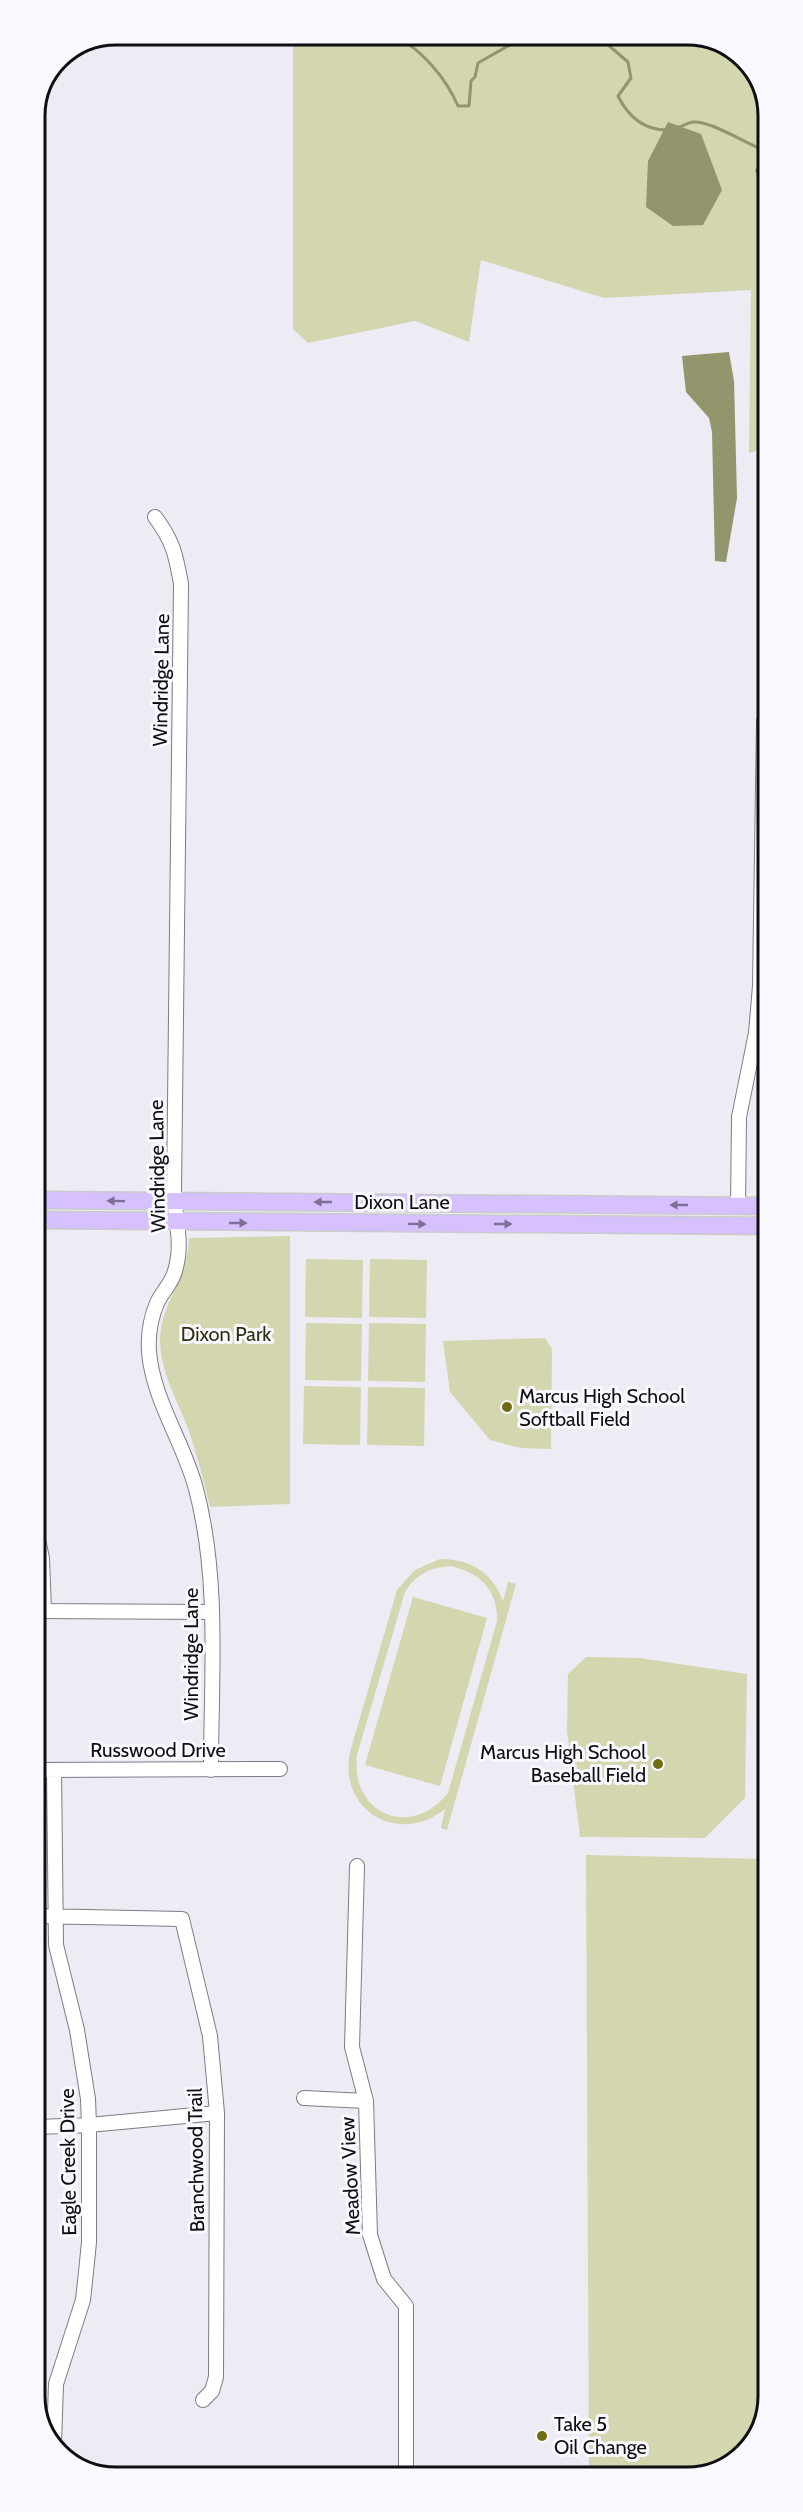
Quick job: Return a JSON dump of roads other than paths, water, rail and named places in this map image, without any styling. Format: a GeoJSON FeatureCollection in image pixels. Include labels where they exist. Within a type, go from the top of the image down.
{"type":"FeatureCollection","features":[{"type":"Feature","properties":{"kind":"main road","name":"Dixon Lane"},"geometry":{"type":"LineString","coordinates":[[45,1200],[758,1206]]}},
{"type":"Feature","properties":{"kind":"main road","name":"Dixon Lane"},"geometry":{"type":"LineString","coordinates":[[45,1220],[758,1226]]}},
{"type":"Feature","properties":{"kind":"street","name":"Windridge Lane"},"geometry":{"type":"LineString","coordinates":[[155,517],[169,537],[177,556],[181,584],[174,1202],[179,1222],[175,1273],[157,1303],[149,1335],[149,1353],[164,1405],[196,1488],[210,1577],[211,1770]]}},
{"type":"Feature","properties":{"kind":"street"},"geometry":{"type":"LineString","coordinates":[[738,1206],[740,1117],[756,1033],[758,1010]]}},
{"type":"Feature","properties":{"kind":"street"},"geometry":{"type":"LineString","coordinates":[[45,1611],[211,1612]]}},
{"type":"Feature","properties":{"kind":"street","name":"Russwood Drive"},"geometry":{"type":"LineString","coordinates":[[45,1770],[280,1769]]}},
{"type":"Feature","properties":{"kind":"street","name":"Eagle Creek Drive"},"geometry":{"type":"LineString","coordinates":[[54,1770],[54,1916],[60,1969],[80,2042],[89,2125],[89,2241],[86,2272],[80,2309],[56,2384],[54,2431]]}},
{"type":"Feature","properties":{"kind":"street","name":"Meadow View"},"geometry":{"type":"LineString","coordinates":[[357,1866],[352,2047],[366,2101],[370,2235],[384,2279],[405,2306],[406,2467]]}},
{"type":"Feature","properties":{"kind":"street"},"geometry":{"type":"LineString","coordinates":[[45,1916],[54,1916]]}},
{"type":"Feature","properties":{"kind":"street","name":"Branchwood Trail"},"geometry":{"type":"LineString","coordinates":[[54,1916],[182,1919],[210,2036],[217,2113],[216,2368],[212,2391],[203,2400]]}},
{"type":"Feature","properties":{"kind":"street"},"geometry":{"type":"LineString","coordinates":[[304,2098],[366,2101]]}},
{"type":"Feature","properties":{"kind":"street"},"geometry":{"type":"LineString","coordinates":[[45,2127],[89,2125],[217,2113]]}},
{"type":"Feature","properties":{"kind":"waterway"},"geometry":{"type":"LineString","coordinates":[[410,45],[432,65],[458,106],[469,106],[471,81],[475,77],[478,63],[510,45]]}},
{"type":"Feature","properties":{"kind":"waterway"},"geometry":{"type":"LineString","coordinates":[[608,45],[628,62],[631,78],[618,96],[627,110],[644,125],[667,130]]}},
{"type":"Feature","properties":{"kind":"waterway"},"geometry":{"type":"LineString","coordinates":[[679,127],[700,122],[758,148]]}},
{"type":"Feature","properties":{"kind":"place","name":"Marcus High School Softball Field"},"geometry":{"type":"Point","coordinates":[507,1407]}},
{"type":"Feature","properties":{"kind":"place","name":"Marcus High School Baseball Field"},"geometry":{"type":"Point","coordinates":[658,1764]}},
{"type":"Feature","properties":{"kind":"place","name":"Take 5 Oil Change"},"geometry":{"type":"Point","coordinates":[542,2436]}},
{"type":"Feature","properties":{"kind":"park label","name":"Dixon Park"},"geometry":{"type":"Point","coordinates":[226,1334]}}]}
